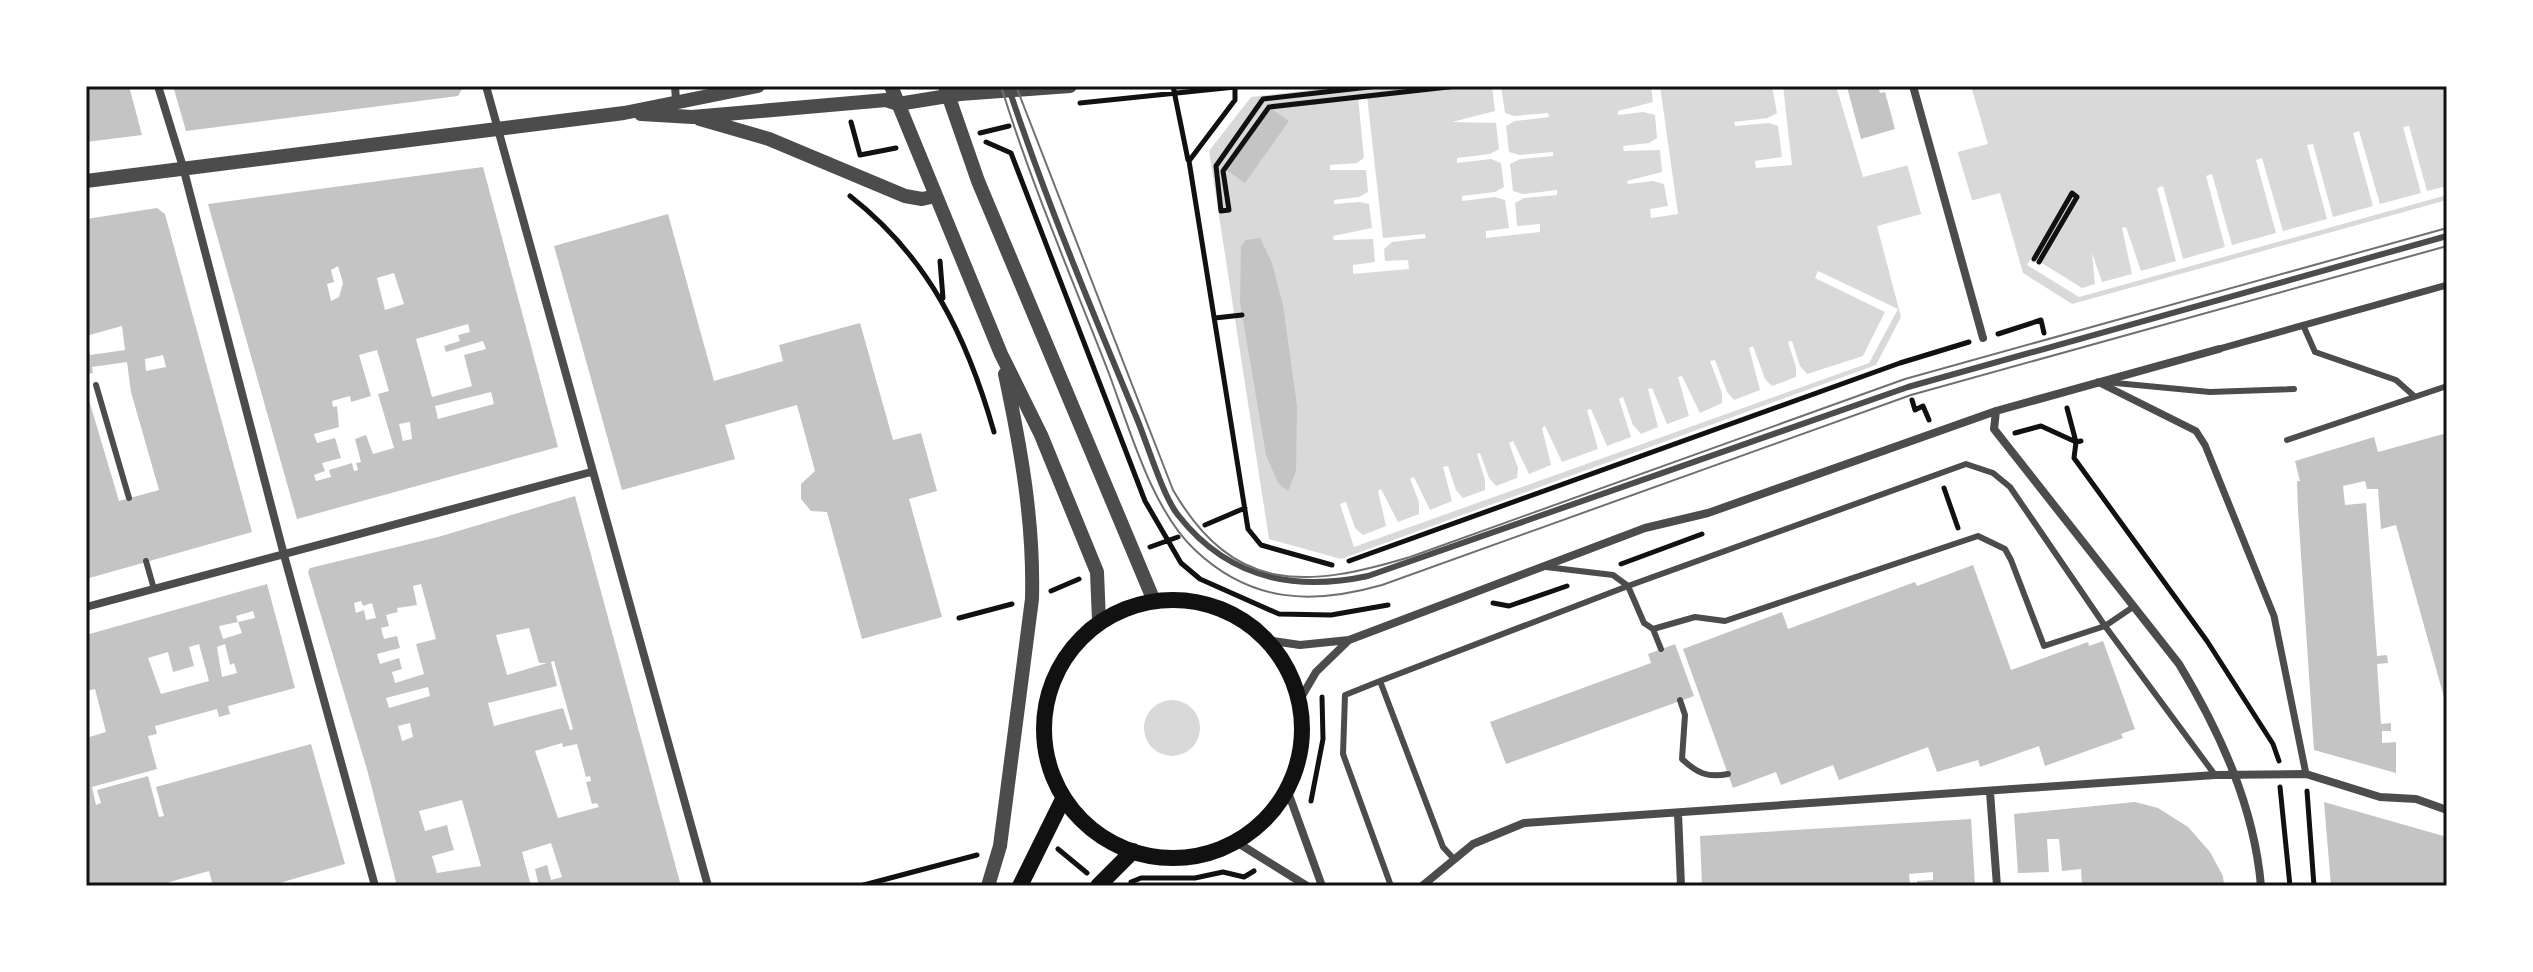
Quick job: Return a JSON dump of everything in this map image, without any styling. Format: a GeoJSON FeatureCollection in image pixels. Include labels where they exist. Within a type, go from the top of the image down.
{"type":"FeatureCollection","features":[{"type":"Feature","properties":{"kind":"main road"},"geometry":{"type":"LineString","coordinates":[[1154,601],[1195,602],[1233,616],[1266,640],[1287,669],[1299,701],[1302,742],[1288,792],[1274,811],[1238,843],[1207,853],[1167,858],[1133,851],[1104,839],[1063,799],[1048,760],[1042,729],[1047,699],[1058,669],[1075,643],[1099,621],[1127,607],[1154,601]]}},
{"type":"Feature","properties":{"kind":"main road"},"geometry":{"type":"LineString","coordinates":[[1020,886],[1063,799]]}},
{"type":"Feature","properties":{"kind":"main road"},"geometry":{"type":"LineString","coordinates":[[1098,886],[1133,851]]}},
{"type":"Feature","properties":{"kind":"street"},"geometry":{"type":"LineString","coordinates":[[158,86],[183,167],[284,555],[375,886]]}},
{"type":"Feature","properties":{"kind":"street"},"geometry":{"type":"LineString","coordinates":[[486,86],[708,886]]}},
{"type":"Feature","properties":{"kind":"street"},"geometry":{"type":"LineString","coordinates":[[624,113],[676,93],[758,86]]}},
{"type":"Feature","properties":{"kind":"street"},"geometry":{"type":"LineString","coordinates":[[891,86],[1001,354],[1041,435],[1097,572],[1099,621]]}},
{"type":"Feature","properties":{"kind":"street"},"geometry":{"type":"LineString","coordinates":[[86,181],[624,113],[692,117],[886,100],[898,104],[947,92],[1070,86]]}},
{"type":"Feature","properties":{"kind":"street"},"geometry":{"type":"LineString","coordinates":[[1913,86],[1983,338]]}},
{"type":"Feature","properties":{"kind":"street"},"geometry":{"type":"LineString","coordinates":[[947,92],[978,181],[1154,601]]}},
{"type":"Feature","properties":{"kind":"street"},"geometry":{"type":"LineString","coordinates":[[692,117],[769,139],[905,196],[915,199],[936,196]]}},
{"type":"Feature","properties":{"kind":"street"},"geometry":{"type":"LineString","coordinates":[[1266,640],[1300,645],[1349,640],[1645,528],[1708,513],[1996,411],[2447,285]]}},
{"type":"Feature","properties":{"kind":"street"},"geometry":{"type":"LineString","coordinates":[[988,886],[1000,846],[1033,586],[1025,470],[1001,354]]}},
{"type":"Feature","properties":{"kind":"street"},"geometry":{"type":"LineString","coordinates":[[2098,382],[2196,431],[2205,445],[2274,616],[2306,774]]}},
{"type":"Feature","properties":{"kind":"street"},"geometry":{"type":"LineString","coordinates":[[1996,411],[1994,429],[2179,664],[2203,704],[2236,779],[2259,859],[2261,886]]}},
{"type":"Feature","properties":{"kind":"street"},"geometry":{"type":"LineString","coordinates":[[86,607],[591,472]]}},
{"type":"Feature","properties":{"kind":"street"},"geometry":{"type":"LineString","coordinates":[[1299,701],[1316,672],[1349,640]]}},
{"type":"Feature","properties":{"kind":"street"},"geometry":{"type":"LineString","coordinates":[[1422,886],[1481,840],[1524,823],[2215,775],[2236,779],[2306,774],[2380,797],[2416,799],[2447,810]]}},
{"type":"Feature","properties":{"kind":"street"},"geometry":{"type":"LineString","coordinates":[[1288,792],[1322,886]]}},
{"type":"Feature","properties":{"kind":"street"},"geometry":{"type":"LineString","coordinates":[[1990,792],[1997,886]]}},
{"type":"Feature","properties":{"kind":"street"},"geometry":{"type":"LineString","coordinates":[[1678,813],[1681,886]]}},
{"type":"Feature","properties":{"kind":"street"},"geometry":{"type":"LineString","coordinates":[[1238,843],[1267,864],[1307,886]]}},
{"type":"Feature","properties":{"kind":"lane"},"geometry":{"type":"LineString","coordinates":[[1009,89],[1055,222],[1176,513],[1228,559],[1249,571],[1298,584],[1332,584],[1368,576],[1908,387],[2447,236]]}},
{"type":"Feature","properties":{"kind":"lane"},"geometry":{"type":"LineString","coordinates":[[2303,325],[2315,352],[2396,380],[2414,396]]}},
{"type":"Feature","properties":{"kind":"lane"},"geometry":{"type":"LineString","coordinates":[[2098,382],[2210,392],[2294,389]]}},
{"type":"Feature","properties":{"kind":"lane"},"geometry":{"type":"LineString","coordinates":[[96,385],[129,498]]}},
{"type":"Feature","properties":{"kind":"lane"},"geometry":{"type":"LineString","coordinates":[[2287,440],[2447,386]]}},
{"type":"Feature","properties":{"kind":"lane"},"geometry":{"type":"LineString","coordinates":[[1391,886],[1343,754],[1345,695],[1628,586],[1966,464],[1993,473],[2010,487],[2105,626],[2215,775]]}},
{"type":"Feature","properties":{"kind":"lane"},"geometry":{"type":"LineString","coordinates":[[1653,629],[1695,617],[1725,621],[1978,536],[2005,549],[2044,646],[2105,626],[2133,607]]}},
{"type":"Feature","properties":{"kind":"lane"},"geometry":{"type":"LineString","coordinates":[[146,561],[154,589]]}},
{"type":"Feature","properties":{"kind":"lane"},"geometry":{"type":"LineString","coordinates":[[1542,566],[1613,575],[1628,586],[1644,623],[1653,629],[1661,649]]}},
{"type":"Feature","properties":{"kind":"lane"},"geometry":{"type":"LineString","coordinates":[[1380,681],[1443,847],[1454,859]]}},
{"type":"Feature","properties":{"kind":"lane"},"geometry":{"type":"LineString","coordinates":[[1680,700],[1685,715],[1682,759],[1696,772],[1709,776],[1728,774]]}},
{"type":"Feature","properties":{"kind":"path"},"geometry":{"type":"LineString","coordinates":[[1189,161],[1235,100],[1235,87],[1244,86]]}},
{"type":"Feature","properties":{"kind":"path"},"geometry":{"type":"LineString","coordinates":[[1378,86],[1263,99],[1216,166],[1221,211],[1229,210],[1223,171],[1269,107],[1457,86]]}},
{"type":"Feature","properties":{"kind":"path"},"geometry":{"type":"LineString","coordinates":[[1173,89],[1189,161],[1248,529],[1261,545],[1335,566],[1885,368],[2041,320]]}},
{"type":"Feature","properties":{"kind":"path"},"geometry":{"type":"LineString","coordinates":[[985,142],[1011,153],[1140,487],[1166,542],[1181,563],[1200,579],[1279,614]]}},
{"type":"Feature","properties":{"kind":"path"},"geometry":{"type":"LineString","coordinates":[[2072,193],[2077,197],[2037,260],[2072,193]]}},
{"type":"Feature","properties":{"kind":"path"},"geometry":{"type":"LineString","coordinates":[[847,194],[897,239],[943,299],[978,380],[998,447]]}},
{"type":"Feature","properties":{"kind":"path"},"geometry":{"type":"LineString","coordinates":[[1215,318],[1242,315]]}},
{"type":"Feature","properties":{"kind":"path"},"geometry":{"type":"LineString","coordinates":[[2053,414],[2067,410],[2098,382]]}},
{"type":"Feature","properties":{"kind":"path"},"geometry":{"type":"LineString","coordinates":[[2062,392],[2076,442],[2074,458],[2207,641],[2252,709],[2278,756],[2290,886]]}},
{"type":"Feature","properties":{"kind":"path"},"geometry":{"type":"LineString","coordinates":[[1487,603],[1509,606],[1704,533]]}},
{"type":"Feature","properties":{"kind":"path"},"geometry":{"type":"LineString","coordinates":[[1014,618],[1016,591]]}},
{"type":"Feature","properties":{"kind":"path"},"geometry":{"type":"LineString","coordinates":[[959,618],[1016,603]]}},
{"type":"Feature","properties":{"kind":"path"},"geometry":{"type":"LineString","coordinates":[[1302,830],[1310,810],[1312,784],[1323,739],[1324,690]]}},
{"type":"Feature","properties":{"kind":"path"},"geometry":{"type":"LineString","coordinates":[[2306,774],[2314,886]]}},
{"type":"Feature","properties":{"kind":"path"},"geometry":{"type":"LineString","coordinates":[[860,886],[986,852]]}},
{"type":"Feature","properties":{"kind":"path"},"geometry":{"type":"LineString","coordinates":[[1128,886],[1141,878],[1195,878],[1223,872],[1244,877],[1267,864]]}},
{"type":"Feature","properties":{"kind":"shaded area"},"geometry":{"type":"Polygon","coordinates":[[[1346,86],[1836,86],[1863,177],[1988,144],[1971,86],[2447,86],[2447,200],[2072,304],[2023,273],[2000,193],[1877,226],[1901,317],[1876,365],[1341,559],[1269,539],[1209,151],[1251,97],[1346,86]]]}},
{"type":"Feature","properties":{"kind":"shaded area"},"geometry":{"type":"Polygon","coordinates":[[[1172,700],[1192,708],[1200,728],[1192,748],[1172,756],[1152,748],[1144,728],[1152,708],[1172,700]]]}},
{"type":"Feature","properties":{"kind":"pier"},"geometry":{"type":"Polygon","coordinates":[[[1492,86],[1501,86],[1505,113],[1514,116],[1548,113],[1549,117],[1515,121],[1506,126],[1509,152],[1519,155],[1553,152],[1553,156],[1520,159],[1510,164],[1513,191],[1523,194],[1557,190],[1557,195],[1524,198],[1515,203],[1517,226],[1540,224],[1540,232],[1486,238],[1486,231],[1509,228],[1505,200],[1495,197],[1462,201],[1462,196],[1495,192],[1504,187],[1501,163],[1491,159],[1457,163],[1457,158],[1490,154],[1499,149],[1496,123],[1452,122],[1495,111],[1492,86]]]}},
{"type":"Feature","properties":{"kind":"pier"},"geometry":{"type":"Polygon","coordinates":[[[1651,86],[1660,86],[1678,214],[1651,218],[1650,209],[1668,206],[1664,184],[1653,181],[1628,184],[1627,181],[1662,172],[1660,150],[1624,151],[1623,146],[1649,143],[1657,138],[1655,115],[1643,112],[1618,115],[1618,111],[1653,102],[1651,86]]]}},
{"type":"Feature","properties":{"kind":"pier"},"geometry":{"type":"Polygon","coordinates":[[[1772,86],[1783,86],[1792,165],[1756,168],[1755,161],[1782,157],[1778,126],[1769,123],[1735,126],[1734,122],[1768,118],[1777,113],[1772,86]]]}},
{"type":"Feature","properties":{"kind":"pier"},"geometry":{"type":"Polygon","coordinates":[[[1367,96],[1383,238],[1425,234],[1426,238],[1392,242],[1384,249],[1385,261],[1408,260],[1409,269],[1353,274],[1353,265],[1375,262],[1373,239],[1334,240],[1333,236],[1372,228],[1369,204],[1334,204],[1334,200],[1359,197],[1368,192],[1366,170],[1330,170],[1330,165],[1357,163],[1364,158],[1358,97],[1367,96]]]}},
{"type":"Feature","properties":{"kind":"pier"},"geometry":{"type":"Polygon","coordinates":[[[2409,126],[2427,191],[2447,186],[2447,195],[2079,297],[2027,265],[2032,257],[2082,288],[2095,284],[2092,253],[2102,282],[2132,274],[2122,228],[2126,227],[2141,271],[2176,261],[2157,188],[2163,186],[2183,259],[2225,247],[2206,176],[2212,174],[2232,245],[2276,233],[2256,160],[2262,158],[2283,231],[2327,219],[2307,145],[2313,144],[2333,217],[2373,206],[2353,133],[2359,131],[2380,204],[2421,193],[2403,127],[2409,126]]]}},
{"type":"Feature","properties":{"kind":"pier"},"geometry":{"type":"Polygon","coordinates":[[[1957,150],[1973,203],[1922,217],[1907,164],[1957,150]]]}},
{"type":"Feature","properties":{"kind":"pier"},"geometry":{"type":"Polygon","coordinates":[[[1818,271],[1898,309],[1869,363],[1354,547],[1340,504],[1346,502],[1355,528],[1363,535],[1386,526],[1378,491],[1381,489],[1398,522],[1419,514],[1419,502],[1410,479],[1414,477],[1430,510],[1452,501],[1443,467],[1448,466],[1456,490],[1463,498],[1485,490],[1477,454],[1480,453],[1489,478],[1496,486],[1517,478],[1518,468],[1509,443],[1513,441],[1529,474],[1551,465],[1542,428],[1545,426],[1562,462],[1598,449],[1587,410],[1591,409],[1607,446],[1631,437],[1619,399],[1623,397],[1633,425],[1641,434],[1658,427],[1648,389],[1652,388],[1667,424],[1689,416],[1678,377],[1682,376],[1700,413],[1722,403],[1722,393],[1710,361],[1715,360],[1727,392],[1734,400],[1760,390],[1749,348],[1753,346],[1765,379],[1772,386],[1796,377],[1788,342],[1792,341],[1800,366],[1807,374],[1863,356],[1885,312],[1815,278],[1818,271]]]}},
{"type":"Feature","properties":{"kind":"building"},"geometry":{"type":"Polygon","coordinates":[[[86,86],[129,86],[142,135],[86,142],[86,86]]]}},
{"type":"Feature","properties":{"kind":"building"},"geometry":{"type":"Polygon","coordinates":[[[173,86],[460,86],[462,89],[458,96],[186,131],[173,86]]]}},
{"type":"Feature","properties":{"kind":"building"},"geometry":{"type":"Polygon","coordinates":[[[1878,86],[1880,93],[1885,92],[1895,129],[1861,139],[1847,87],[1878,86]]]}},
{"type":"Feature","properties":{"kind":"building"},"geometry":{"type":"Polygon","coordinates":[[[1269,107],[1289,121],[1245,183],[1225,169],[1269,107]]]}},
{"type":"Feature","properties":{"kind":"building"},"geometry":{"type":"Polygon","coordinates":[[[483,167],[558,447],[297,519],[208,204],[483,167]],[[338,266],[331,270],[334,282],[327,284],[331,301],[339,297],[343,283],[338,266]],[[394,273],[377,278],[385,310],[404,304],[394,273]],[[468,324],[416,339],[432,397],[472,386],[464,355],[486,349],[483,341],[446,352],[444,346],[460,341],[458,335],[470,332],[468,324]],[[377,350],[359,355],[371,396],[351,402],[350,396],[332,401],[333,407],[337,406],[339,427],[314,434],[317,443],[335,438],[341,458],[322,463],[325,471],[314,475],[316,481],[331,477],[329,470],[352,463],[354,471],[358,470],[356,463],[361,462],[355,439],[366,435],[373,454],[394,448],[378,394],[389,391],[377,350]],[[491,392],[435,406],[438,419],[494,404],[491,392]],[[410,422],[399,424],[403,441],[412,439],[410,422]]]}},
{"type":"Feature","properties":{"kind":"building"},"geometry":{"type":"Polygon","coordinates":[[[157,208],[165,214],[252,532],[86,579],[86,390],[119,501],[159,490],[131,392],[127,362],[92,367],[93,373],[86,374],[86,337],[90,355],[125,350],[122,326],[86,336],[86,219],[157,208]],[[163,355],[145,359],[146,371],[166,367],[163,355]]]}},
{"type":"Feature","properties":{"kind":"building"},"geometry":{"type":"Polygon","coordinates":[[[668,214],[714,381],[783,361],[779,345],[860,323],[893,440],[921,433],[937,491],[909,499],[942,617],[862,639],[827,512],[811,511],[801,499],[801,484],[815,471],[797,405],[725,425],[735,459],[622,490],[554,246],[668,214]]]}},
{"type":"Feature","properties":{"kind":"building"},"geometry":{"type":"Polygon","coordinates":[[[1260,238],[1272,263],[1283,305],[1297,406],[1296,471],[1288,491],[1278,483],[1266,455],[1240,302],[1241,246],[1246,240],[1260,238]]]}},
{"type":"Feature","properties":{"kind":"building"},"geometry":{"type":"Polygon","coordinates":[[[2447,433],[2447,708],[2396,525],[2381,529],[2378,489],[2367,489],[2365,481],[2343,486],[2345,505],[2366,503],[2377,656],[2387,655],[2388,663],[2377,664],[2381,724],[2391,723],[2391,731],[2382,731],[2382,743],[2396,742],[2396,773],[2314,750],[2298,510],[2297,481],[2300,481],[2295,461],[2374,437],[2378,452],[2447,433]]]}},
{"type":"Feature","properties":{"kind":"building"},"geometry":{"type":"Polygon","coordinates":[[[575,496],[681,886],[539,886],[535,869],[547,865],[551,880],[562,877],[551,843],[522,852],[531,886],[397,886],[368,773],[308,572],[310,568],[438,537],[575,496]],[[421,584],[413,586],[417,605],[397,608],[398,612],[386,615],[389,626],[381,628],[384,639],[397,636],[400,648],[377,654],[380,664],[399,658],[402,669],[392,672],[395,683],[424,674],[416,644],[436,639],[421,584]],[[361,601],[354,603],[356,613],[364,610],[366,620],[376,618],[372,603],[363,606],[361,601]],[[529,628],[496,635],[507,675],[547,663],[539,663],[529,628]],[[554,661],[551,662],[557,686],[488,703],[494,726],[563,708],[570,730],[573,729],[554,661]],[[428,687],[386,698],[389,708],[430,696],[428,687]],[[410,723],[398,726],[402,741],[413,737],[410,723]],[[562,743],[535,751],[558,818],[599,807],[597,803],[592,804],[586,782],[591,781],[590,776],[586,777],[577,744],[563,747],[562,743]],[[462,800],[419,811],[425,831],[447,825],[454,850],[432,856],[437,873],[481,866],[462,800]]]}},
{"type":"Feature","properties":{"kind":"building"},"geometry":{"type":"Polygon","coordinates":[[[1973,565],[2011,670],[2088,642],[2089,646],[2103,641],[2135,729],[2121,734],[2123,738],[2045,766],[2039,746],[1980,767],[1978,760],[1937,772],[1928,747],[1839,780],[1833,765],[1781,785],[1776,772],[1733,788],[1683,649],[1782,612],[1788,629],[1915,582],[1917,586],[1973,565]]]}},
{"type":"Feature","properties":{"kind":"building"},"geometry":{"type":"Polygon","coordinates":[[[267,584],[295,688],[228,706],[230,714],[219,717],[217,709],[155,726],[157,734],[148,736],[157,769],[92,787],[96,805],[101,803],[97,790],[148,776],[159,817],[164,816],[156,787],[311,744],[345,864],[269,886],[213,886],[209,871],[155,886],[86,886],[86,738],[106,732],[95,689],[86,691],[86,635],[267,584]],[[253,611],[236,616],[238,622],[255,618],[253,611]],[[238,622],[219,626],[223,639],[242,633],[238,622]],[[199,644],[189,647],[194,666],[173,672],[168,652],[148,658],[161,694],[209,681],[199,644]],[[225,644],[217,647],[222,677],[237,673],[234,663],[230,665],[225,644]]]}},
{"type":"Feature","properties":{"kind":"building"},"geometry":{"type":"Polygon","coordinates":[[[1675,644],[1694,696],[1506,764],[1490,722],[1651,663],[1648,654],[1675,644]]]}},
{"type":"Feature","properties":{"kind":"building"},"geometry":{"type":"Polygon","coordinates":[[[2135,802],[2158,808],[2188,827],[2210,852],[2223,876],[2224,886],[2082,886],[2081,869],[2062,871],[2059,839],[2047,839],[2049,872],[2018,873],[2014,814],[2135,802]]]}},
{"type":"Feature","properties":{"kind":"building"},"geometry":{"type":"Polygon","coordinates":[[[2324,802],[2447,837],[2447,886],[2331,886],[2324,802]]]}},
{"type":"Feature","properties":{"kind":"building"},"geometry":{"type":"Polygon","coordinates":[[[1971,819],[1975,886],[1917,886],[1917,881],[1933,880],[1933,872],[1909,874],[1910,885],[1702,886],[1700,836],[1971,819]]]}},
{"type":"Feature","properties":{"kind":"tram line"},"geometry":{"type":"LineString","coordinates":[[1001,86],[1038,194],[1133,441],[1166,512],[1179,533],[1216,568],[1260,590],[1283,595],[1331,595],[1382,585],[1911,395],[2447,246]]}},
{"type":"Feature","properties":{"kind":"tram line"},"geometry":{"type":"LineString","coordinates":[[1016,86],[1173,490],[1196,524],[1221,549],[1248,566],[1276,574],[1306,577],[1338,574],[1410,557],[1905,379],[2447,228]]}}]}
